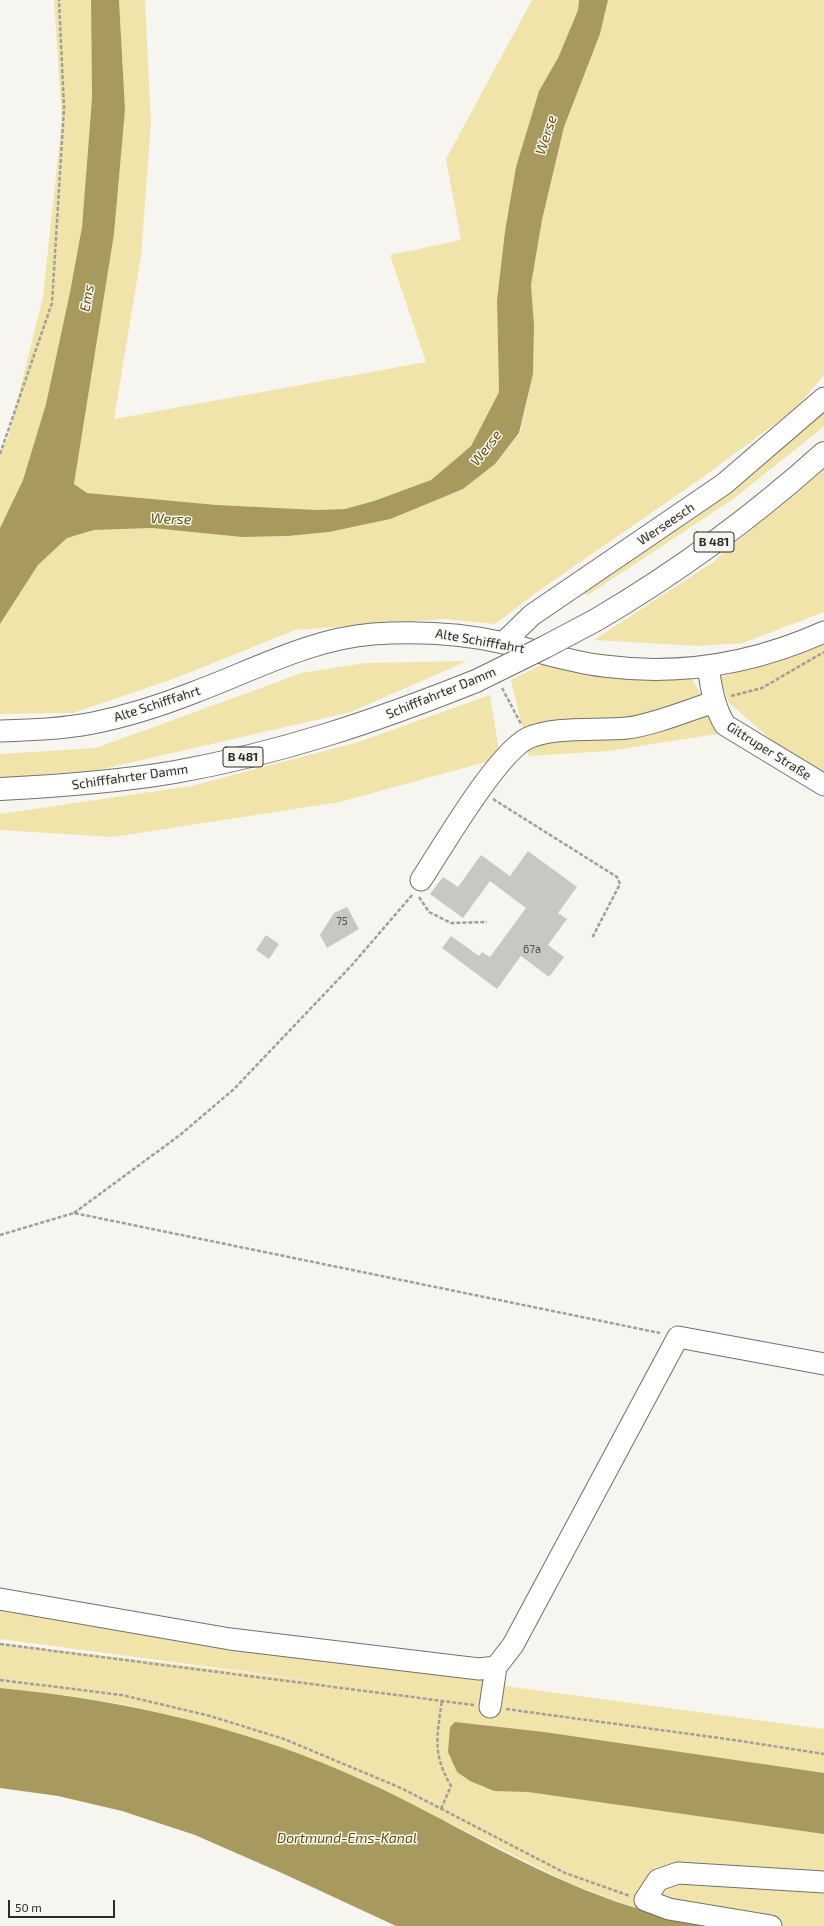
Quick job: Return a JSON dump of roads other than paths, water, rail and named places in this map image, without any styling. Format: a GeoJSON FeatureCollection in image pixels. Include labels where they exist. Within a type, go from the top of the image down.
{"type":"FeatureCollection","features":[{"type":"Feature","properties":{"kind":"highway","name":"Schifffahrter Damm"},"geometry":{"type":"LineString","coordinates":[[0,789],[58,786],[128,779],[175,772],[259,754],[362,725],[476,680],[546,647],[596,620],[664,578],[725,535],[824,453]]}},
{"type":"Feature","properties":{"kind":"street","name":"Werseesch"},"geometry":{"type":"LineString","coordinates":[[503,643],[532,615],[724,484],[824,398]]}},
{"type":"Feature","properties":{"kind":"street","name":"Alte Schifffahrt"},"geometry":{"type":"LineString","coordinates":[[0,731],[57,728],[93,723],[146,710],[197,692],[257,666],[295,652],[332,641],[362,636],[406,632],[433,632],[462,635],[503,643],[574,661],[604,666],[673,669],[708,666],[744,660],[775,651],[824,632]]}},
{"type":"Feature","properties":{"kind":"street","name":"Gittruper Straße"},"geometry":{"type":"LineString","coordinates":[[708,666],[714,702],[718,715],[725,725],[824,786]]}},
{"type":"Feature","properties":{"kind":"street"},"geometry":{"type":"LineString","coordinates":[[421,880],[482,788],[507,756],[528,738],[552,732],[629,728],[714,702]]}},
{"type":"Feature","properties":{"kind":"street"},"geometry":{"type":"LineString","coordinates":[[490,1707],[496,1667],[513,1645],[678,1337],[824,1364]]}},
{"type":"Feature","properties":{"kind":"street"},"geometry":{"type":"LineString","coordinates":[[0,1600],[230,1639],[479,1669],[496,1667]]}},
{"type":"Feature","properties":{"kind":"street"},"geometry":{"type":"LineString","coordinates":[[771,1926],[669,1909],[645,1900],[658,1880],[678,1873],[824,1882]]}},
{"type":"Feature","properties":{"kind":"water"},"geometry":{"type":"Polygon","coordinates":[[[91,0],[119,0],[125,110],[114,234],[74,484],[87,493],[217,505],[318,510],[345,509],[374,501],[431,480],[471,446],[499,392],[497,300],[505,231],[516,167],[539,91],[558,58],[578,10],[579,0],[608,0],[600,34],[564,127],[542,220],[531,285],[534,325],[533,374],[519,433],[495,464],[463,489],[410,511],[390,519],[329,532],[288,536],[242,537],[152,528],[94,530],[67,538],[38,565],[0,624],[0,528],[23,480],[46,404],[82,227],[92,98],[91,0]]]}},
{"type":"Feature","properties":{"kind":"water","name":"Dortmund-Ems-Kanal"},"geometry":{"type":"Polygon","coordinates":[[[0,1688],[95,1700],[142,1709],[235,1732],[281,1747],[369,1783],[513,1857],[571,1884],[641,1910],[710,1926],[396,1926],[195,1835],[122,1811],[58,1796],[0,1788],[0,1688]]]}},
{"type":"Feature","properties":{"kind":"water"},"geometry":{"type":"Polygon","coordinates":[[[455,1722],[544,1732],[824,1773],[824,1834],[528,1792],[494,1791],[470,1781],[457,1772],[448,1752],[450,1727],[455,1722]]]}},
{"type":"Feature","properties":{"kind":"water label","name":"Werse"},"geometry":{"type":"Point","coordinates":[546,135]}},
{"type":"Feature","properties":{"kind":"water label","name":"Ems"},"geometry":{"type":"Point","coordinates":[87,298]}},
{"type":"Feature","properties":{"kind":"water label","name":"Werse"},"geometry":{"type":"Point","coordinates":[486,448]}},
{"type":"Feature","properties":{"kind":"water label","name":"Werse"},"geometry":{"type":"Point","coordinates":[171,519]}}]}
